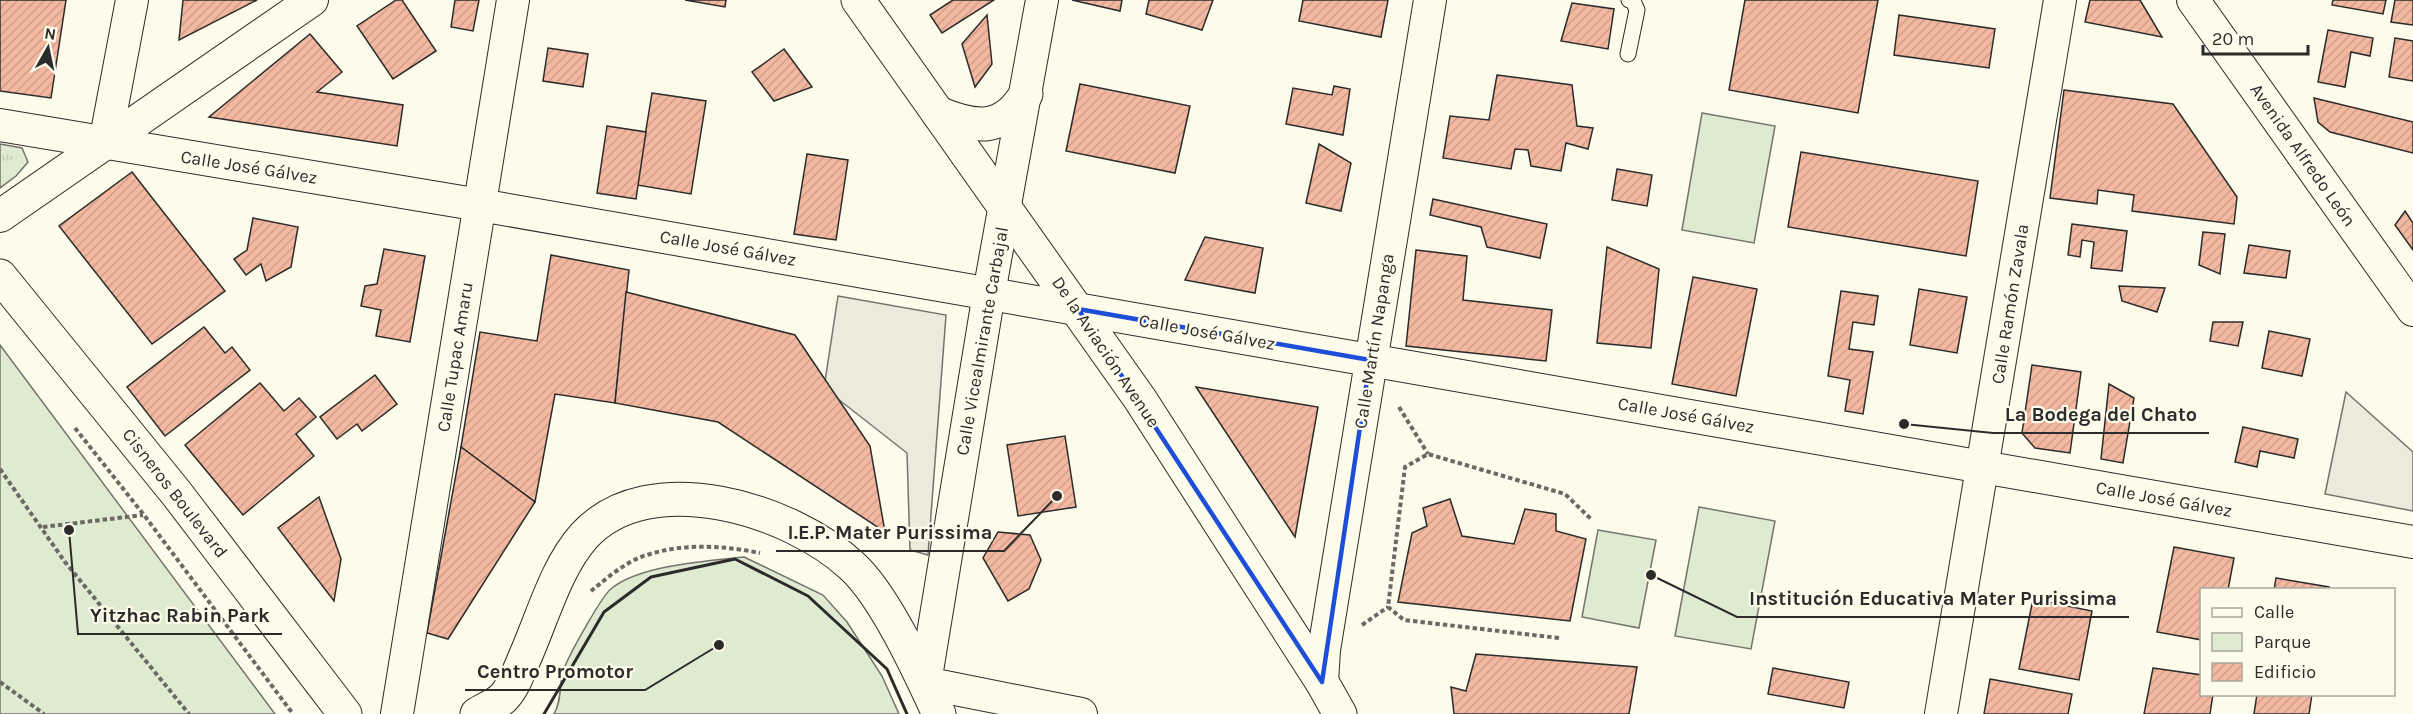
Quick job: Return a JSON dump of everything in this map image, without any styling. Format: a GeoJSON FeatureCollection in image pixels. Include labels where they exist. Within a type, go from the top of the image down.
{"type":"FeatureCollection","features":[{"type":"Feature","properties":{"kind":"street"},"geometry":{"type":"LineString","coordinates":[[105,143],[132,0]]}},
{"type":"Feature","properties":{"kind":"street"},"geometry":{"type":"LineString","coordinates":[[0,216],[312,0]]}},
{"type":"Feature","properties":{"kind":"street","name":"Calle Tupac Amaru"},"geometry":{"type":"LineString","coordinates":[[397,714],[513,0]]}},
{"type":"Feature","properties":{"kind":"street","name":"De la Aviación Avenue"},"geometry":{"type":"LineString","coordinates":[[858,0],[1140,399],[1322,682],[1340,714]]}},
{"type":"Feature","properties":{"kind":"street","name":"Calle Vicealmirante Carbajal"},"geometry":{"type":"LineString","coordinates":[[925,683],[989,293],[1042,0]]}},
{"type":"Feature","properties":{"kind":"street","name":"Calle Martín Napanga"},"geometry":{"type":"LineString","coordinates":[[1322,682],[1324,650],[1430,0]]}},
{"type":"Feature","properties":{"kind":"street","name":"Calle Ramón Zavala"},"geometry":{"type":"LineString","coordinates":[[1941,714],[2060,0]]}},
{"type":"Feature","properties":{"kind":"street","name":"Avenida Alfredo León"},"geometry":{"type":"LineString","coordinates":[[2193,0],[2413,310]]}},
{"type":"Feature","properties":{"kind":"street"},"geometry":{"type":"LineString","coordinates":[[938,113],[965,124],[983,124],[1008,114],[1026,94]]}},
{"type":"Feature","properties":{"kind":"street","name":"Calle José Gálvez"},"geometry":{"type":"LineString","coordinates":[[0,125],[480,205],[2413,542]]}},
{"type":"Feature","properties":{"kind":"street","name":"Cisneros Boulevard"},"geometry":{"type":"LineString","coordinates":[[0,276],[177,494],[345,714]]}},
{"type":"Feature","properties":{"kind":"street"},"geometry":{"type":"LineString","coordinates":[[477,714],[503,699],[514,681],[565,564],[584,536],[612,513],[642,502],[678,499],[733,506],[774,518],[815,538],[853,567],[881,604],[925,683],[939,714]]}},
{"type":"Feature","properties":{"kind":"street"},"geometry":{"type":"LineString","coordinates":[[925,683],[1081,714]]}},
{"type":"Feature","properties":{"kind":"lane"},"geometry":{"type":"LineString","coordinates":[[1628,54],[1637,10],[1633,2],[1629,0]]}},
{"type":"Feature","properties":{"kind":"path"},"geometry":{"type":"LineString","coordinates":[[72,424],[144,514],[293,714]]}},
{"type":"Feature","properties":{"kind":"path"},"geometry":{"type":"LineString","coordinates":[[1559,638],[1404,620],[1389,607],[1406,467],[1428,454],[1565,494],[1592,520]]}},
{"type":"Feature","properties":{"kind":"path"},"geometry":{"type":"LineString","coordinates":[[0,469],[43,527],[65,562],[189,714]]}},
{"type":"Feature","properties":{"kind":"path"},"geometry":{"type":"LineString","coordinates":[[43,527],[144,514]]}},
{"type":"Feature","properties":{"kind":"path"},"geometry":{"type":"LineString","coordinates":[[586,596],[610,576],[640,557],[676,549],[708,546],[766,554]]}},
{"type":"Feature","properties":{"kind":"path"},"geometry":{"type":"LineString","coordinates":[[0,682],[44,714]]}},
{"type":"Feature","properties":{"kind":"highlighted area"},"geometry":{"type":"Polygon","coordinates":[[[1078,309],[1370,360],[1322,682],[1078,309]]]}},
{"type":"Feature","properties":{"kind":"green space"},"geometry":{"type":"Polygon","coordinates":[[[1702,113],[1775,126],[1754,243],[1682,230],[1702,113]]]}},
{"type":"Feature","properties":{"kind":"green space"},"geometry":{"type":"Polygon","coordinates":[[[0,144],[22,148],[28,162],[16,176],[0,188],[0,144]]]}},
{"type":"Feature","properties":{"kind":"green space"},"geometry":{"type":"Polygon","coordinates":[[[0,345],[275,714],[0,714],[0,345]]]}},
{"type":"Feature","properties":{"kind":"green space"},"geometry":{"type":"Polygon","coordinates":[[[1699,507],[1775,521],[1751,649],[1675,636],[1699,507]]]}},
{"type":"Feature","properties":{"kind":"green space"},"geometry":{"type":"Polygon","coordinates":[[[1598,530],[1656,540],[1639,628],[1582,617],[1598,530]]]}},
{"type":"Feature","properties":{"kind":"green space"},"geometry":{"type":"Polygon","coordinates":[[[744,557],[823,595],[847,622],[882,676],[899,714],[554,714],[559,702],[565,666],[594,612],[612,588],[625,580],[657,569],[744,557]]]}},
{"type":"Feature","properties":{"kind":"shaded area"},"geometry":{"type":"Polygon","coordinates":[[[838,296],[946,315],[928,555],[910,550],[907,453],[824,388],[838,296]]]}},
{"type":"Feature","properties":{"kind":"shaded area"},"geometry":{"type":"Polygon","coordinates":[[[2346,392],[2413,452],[2413,511],[2325,494],[2346,392]]]}},
{"type":"Feature","properties":{"kind":"building"},"geometry":{"type":"Polygon","coordinates":[[[0,0],[66,0],[51,98],[0,91],[0,0]]]}},
{"type":"Feature","properties":{"kind":"building"},"geometry":{"type":"Polygon","coordinates":[[[183,0],[257,0],[179,40],[183,0]]]}},
{"type":"Feature","properties":{"kind":"building"},"geometry":{"type":"Polygon","coordinates":[[[396,0],[402,0],[436,51],[393,79],[357,26],[396,0]]]}},
{"type":"Feature","properties":{"kind":"building"},"geometry":{"type":"Polygon","coordinates":[[[455,0],[479,0],[473,31],[451,27],[455,0]]]}},
{"type":"Feature","properties":{"kind":"building"},"geometry":{"type":"Polygon","coordinates":[[[685,0],[726,0],[725,7],[685,0]]]}},
{"type":"Feature","properties":{"kind":"building"},"geometry":{"type":"Polygon","coordinates":[[[953,0],[994,0],[942,33],[930,15],[953,0]]]}},
{"type":"Feature","properties":{"kind":"building"},"geometry":{"type":"Polygon","coordinates":[[[1072,0],[1122,0],[1120,11],[1072,0]]]}},
{"type":"Feature","properties":{"kind":"building"},"geometry":{"type":"Polygon","coordinates":[[[1149,0],[1213,0],[1202,30],[1146,14],[1149,0]]]}},
{"type":"Feature","properties":{"kind":"building"},"geometry":{"type":"Polygon","coordinates":[[[1303,0],[1388,0],[1381,37],[1299,21],[1303,0]]]}},
{"type":"Feature","properties":{"kind":"building"},"geometry":{"type":"Polygon","coordinates":[[[1745,0],[1878,0],[1858,113],[1729,90],[1745,0]]]}},
{"type":"Feature","properties":{"kind":"building"},"geometry":{"type":"Polygon","coordinates":[[[2090,0],[2140,0],[2162,37],[2085,22],[2090,0]]]}},
{"type":"Feature","properties":{"kind":"building"},"geometry":{"type":"Polygon","coordinates":[[[2333,0],[2386,0],[2383,14],[2332,5],[2333,0]]]}},
{"type":"Feature","properties":{"kind":"building"},"geometry":{"type":"Polygon","coordinates":[[[2395,0],[2413,0],[2413,25],[2391,22],[2395,0]]]}},
{"type":"Feature","properties":{"kind":"building"},"geometry":{"type":"Polygon","coordinates":[[[1572,3],[1614,9],[1608,49],[1561,41],[1572,3]]]}},
{"type":"Feature","properties":{"kind":"building"},"geometry":{"type":"Polygon","coordinates":[[[987,15],[992,64],[975,87],[962,44],[987,15]]]}},
{"type":"Feature","properties":{"kind":"building"},"geometry":{"type":"Polygon","coordinates":[[[1899,15],[1995,29],[1989,68],[1894,55],[1899,15]]]}},
{"type":"Feature","properties":{"kind":"building"},"geometry":{"type":"Polygon","coordinates":[[[2328,30],[2373,38],[2370,56],[2351,52],[2345,87],[2318,82],[2328,30]]]}},
{"type":"Feature","properties":{"kind":"building"},"geometry":{"type":"Polygon","coordinates":[[[310,34],[342,72],[317,92],[403,105],[397,146],[209,117],[310,34]]]}},
{"type":"Feature","properties":{"kind":"building"},"geometry":{"type":"Polygon","coordinates":[[[2395,38],[2413,41],[2413,81],[2389,77],[2395,38]]]}},
{"type":"Feature","properties":{"kind":"building"},"geometry":{"type":"Polygon","coordinates":[[[548,48],[588,54],[583,87],[543,81],[548,48]]]}},
{"type":"Feature","properties":{"kind":"building"},"geometry":{"type":"Polygon","coordinates":[[[784,49],[812,87],[774,101],[752,72],[784,49]]]}},
{"type":"Feature","properties":{"kind":"building"},"geometry":{"type":"Polygon","coordinates":[[[1497,75],[1572,85],[1577,126],[1593,128],[1588,149],[1566,143],[1561,171],[1531,166],[1528,150],[1515,149],[1511,169],[1443,158],[1450,116],[1489,120],[1497,75]]]}},
{"type":"Feature","properties":{"kind":"building"},"geometry":{"type":"Polygon","coordinates":[[[1080,84],[1190,106],[1175,173],[1066,151],[1080,84]]]}},
{"type":"Feature","properties":{"kind":"building"},"geometry":{"type":"Polygon","coordinates":[[[1334,86],[1350,89],[1343,135],[1286,124],[1293,88],[1332,95],[1334,86]]]}},
{"type":"Feature","properties":{"kind":"building"},"geometry":{"type":"Polygon","coordinates":[[[2064,90],[2173,104],[2237,197],[2234,224],[2132,211],[2134,195],[2098,190],[2097,204],[2050,198],[2064,90]]]}},
{"type":"Feature","properties":{"kind":"building"},"geometry":{"type":"Polygon","coordinates":[[[652,93],[706,101],[691,194],[637,185],[652,93]]]}},
{"type":"Feature","properties":{"kind":"building"},"geometry":{"type":"Polygon","coordinates":[[[2314,98],[2413,122],[2413,153],[2330,132],[2318,122],[2314,98]]]}},
{"type":"Feature","properties":{"kind":"building"},"geometry":{"type":"Polygon","coordinates":[[[607,126],[646,132],[636,199],[597,193],[607,126]]]}},
{"type":"Feature","properties":{"kind":"building"},"geometry":{"type":"Polygon","coordinates":[[[1319,144],[1351,163],[1341,211],[1306,203],[1319,144]]]}},
{"type":"Feature","properties":{"kind":"building"},"geometry":{"type":"Polygon","coordinates":[[[1801,152],[1978,181],[1966,256],[1788,227],[1801,152]]]}},
{"type":"Feature","properties":{"kind":"building"},"geometry":{"type":"Polygon","coordinates":[[[807,154],[848,160],[836,240],[794,234],[807,154]]]}},
{"type":"Feature","properties":{"kind":"building"},"geometry":{"type":"Polygon","coordinates":[[[1617,169],[1652,175],[1647,206],[1612,200],[1617,169]]]}},
{"type":"Feature","properties":{"kind":"building"},"geometry":{"type":"Polygon","coordinates":[[[132,172],[225,291],[152,344],[59,226],[132,172]]]}},
{"type":"Feature","properties":{"kind":"building"},"geometry":{"type":"Polygon","coordinates":[[[1433,199],[1547,224],[1540,258],[1487,247],[1481,227],[1430,215],[1433,199]]]}},
{"type":"Feature","properties":{"kind":"building"},"geometry":{"type":"Polygon","coordinates":[[[2405,211],[2413,223],[2413,250],[2395,225],[2405,211]]]}},
{"type":"Feature","properties":{"kind":"building"},"geometry":{"type":"Polygon","coordinates":[[[253,218],[298,227],[291,267],[266,281],[261,264],[246,275],[234,259],[247,250],[253,218]]]}},
{"type":"Feature","properties":{"kind":"building"},"geometry":{"type":"Polygon","coordinates":[[[2072,224],[2127,231],[2122,271],[2091,268],[2094,242],[2082,240],[2080,257],[2068,255],[2072,224]]]}},
{"type":"Feature","properties":{"kind":"building"},"geometry":{"type":"Polygon","coordinates":[[[2203,232],[2225,234],[2220,274],[2199,265],[2203,232]]]}},
{"type":"Feature","properties":{"kind":"building"},"geometry":{"type":"Polygon","coordinates":[[[1205,237],[1263,248],[1255,293],[1185,280],[1205,237]]]}},
{"type":"Feature","properties":{"kind":"building"},"geometry":{"type":"Polygon","coordinates":[[[2249,245],[2290,251],[2286,278],[2244,273],[2249,245]]]}},
{"type":"Feature","properties":{"kind":"building"},"geometry":{"type":"Polygon","coordinates":[[[1607,247],[1659,269],[1651,348],[1597,343],[1607,247]]]}},
{"type":"Feature","properties":{"kind":"building"},"geometry":{"type":"Polygon","coordinates":[[[384,249],[425,256],[410,342],[376,336],[381,310],[361,306],[365,286],[377,284],[384,249]]]}},
{"type":"Feature","properties":{"kind":"building"},"geometry":{"type":"Polygon","coordinates":[[[1416,250],[1467,256],[1463,300],[1552,310],[1546,361],[1406,346],[1416,250]]]}},
{"type":"Feature","properties":{"kind":"building"},"geometry":{"type":"Polygon","coordinates":[[[551,255],[629,270],[615,403],[555,394],[535,502],[461,447],[480,332],[537,341],[551,255]]]}},
{"type":"Feature","properties":{"kind":"building"},"geometry":{"type":"Polygon","coordinates":[[[1693,277],[1757,289],[1736,396],[1672,384],[1693,277]]]}},
{"type":"Feature","properties":{"kind":"building"},"geometry":{"type":"Polygon","coordinates":[[[2119,286],[2165,288],[2157,312],[2122,301],[2119,286]]]}},
{"type":"Feature","properties":{"kind":"building"},"geometry":{"type":"Polygon","coordinates":[[[1919,289],[1967,297],[1957,353],[1910,345],[1919,289]]]}},
{"type":"Feature","properties":{"kind":"building"},"geometry":{"type":"Polygon","coordinates":[[[1841,291],[1878,296],[1874,325],[1853,322],[1849,349],[1873,352],[1863,414],[1845,411],[1850,380],[1828,376],[1841,291]]]}},
{"type":"Feature","properties":{"kind":"building"},"geometry":{"type":"Polygon","coordinates":[[[626,292],[795,335],[870,446],[885,532],[718,422],[615,403],[626,292]]]}},
{"type":"Feature","properties":{"kind":"building"},"geometry":{"type":"Polygon","coordinates":[[[2213,322],[2243,322],[2238,346],[2210,341],[2213,322]]]}},
{"type":"Feature","properties":{"kind":"building"},"geometry":{"type":"Polygon","coordinates":[[[204,327],[225,353],[232,347],[250,370],[165,436],[127,387],[204,327]]]}},
{"type":"Feature","properties":{"kind":"building"},"geometry":{"type":"Polygon","coordinates":[[[2269,331],[2310,339],[2302,376],[2262,368],[2269,331]]]}},
{"type":"Feature","properties":{"kind":"building"},"geometry":{"type":"Polygon","coordinates":[[[2032,365],[2081,372],[2070,453],[2035,448],[2022,433],[2032,365]]]}},
{"type":"Feature","properties":{"kind":"building"},"geometry":{"type":"Polygon","coordinates":[[[375,375],[397,404],[362,431],[357,424],[337,439],[320,417],[375,375]]]}},
{"type":"Feature","properties":{"kind":"building"},"geometry":{"type":"Polygon","coordinates":[[[260,383],[284,411],[299,398],[316,417],[296,434],[314,456],[243,515],[185,445],[260,383]]]}},
{"type":"Feature","properties":{"kind":"building"},"geometry":{"type":"Polygon","coordinates":[[[2109,384],[2134,398],[2123,463],[2101,459],[2109,384]]]}},
{"type":"Feature","properties":{"kind":"building"},"geometry":{"type":"Polygon","coordinates":[[[1196,387],[1318,407],[1295,537],[1196,387]]]}},
{"type":"Feature","properties":{"kind":"building"},"geometry":{"type":"Polygon","coordinates":[[[2243,427],[2298,439],[2294,458],[2260,451],[2257,467],[2235,462],[2243,427]]]}},
{"type":"Feature","properties":{"kind":"building"},"geometry":{"type":"Polygon","coordinates":[[[1065,436],[1076,507],[1018,516],[1007,445],[1065,436]]]}},
{"type":"Feature","properties":{"kind":"building"},"geometry":{"type":"Polygon","coordinates":[[[461,447],[535,502],[448,639],[427,633],[461,447]]]}},
{"type":"Feature","properties":{"kind":"building"},"geometry":{"type":"Polygon","coordinates":[[[319,497],[341,559],[334,601],[278,528],[319,497]]]}},
{"type":"Feature","properties":{"kind":"building"},"geometry":{"type":"Polygon","coordinates":[[[1450,499],[1462,536],[1514,544],[1525,509],[1556,514],[1556,531],[1586,539],[1570,621],[1398,602],[1412,533],[1427,526],[1423,508],[1450,499]]]}},
{"type":"Feature","properties":{"kind":"building"},"geometry":{"type":"Polygon","coordinates":[[[998,532],[1030,535],[1041,560],[1029,589],[1008,601],[983,558],[998,532]]]}},
{"type":"Feature","properties":{"kind":"building"},"geometry":{"type":"Polygon","coordinates":[[[2174,547],[2234,558],[2228,588],[2200,588],[2200,640],[2157,632],[2174,547]]]}},
{"type":"Feature","properties":{"kind":"building"},"geometry":{"type":"Polygon","coordinates":[[[2276,578],[2329,587],[2329,588],[2274,588],[2276,578]]]}},
{"type":"Feature","properties":{"kind":"building"},"geometry":{"type":"Polygon","coordinates":[[[2033,599],[2092,611],[2079,680],[2019,669],[2033,599]]]}},
{"type":"Feature","properties":{"kind":"building"},"geometry":{"type":"Polygon","coordinates":[[[1476,654],[1637,667],[1629,714],[1454,714],[1451,687],[1466,691],[1476,654]]]}},
{"type":"Feature","properties":{"kind":"building"},"geometry":{"type":"Polygon","coordinates":[[[1773,668],[1849,682],[1844,708],[1768,694],[1773,668]]]}},
{"type":"Feature","properties":{"kind":"building"},"geometry":{"type":"Polygon","coordinates":[[[2153,668],[2200,675],[2200,696],[2213,696],[2210,714],[2144,714],[2153,668]]]}},
{"type":"Feature","properties":{"kind":"building"},"geometry":{"type":"Polygon","coordinates":[[[1990,679],[2072,694],[2068,714],[1984,714],[1990,679]]]}},
{"type":"Feature","properties":{"kind":"building"},"geometry":{"type":"Polygon","coordinates":[[[2257,696],[2312,696],[2309,714],[2254,714],[2257,696]]]}},
{"type":"Feature","properties":{"kind":"wall"},"geometry":{"type":"LineString","coordinates":[[544,714],[604,612],[651,577],[735,559],[808,596],[887,669],[907,714]]}},
{"type":"Feature","properties":{"kind":"place","name":"La Bodega del Chato"},"geometry":{"type":"Point","coordinates":[1904,424]}},
{"type":"Feature","properties":{"kind":"place","name":"I.E.P. Mater Purissima"},"geometry":{"type":"Point","coordinates":[1057,496]}},
{"type":"Feature","properties":{"kind":"place","name":"Yitzhac Rabin Park"},"geometry":{"type":"Point","coordinates":[69,530]}},
{"type":"Feature","properties":{"kind":"place","name":"Institución Educativa Mater Purissima"},"geometry":{"type":"Point","coordinates":[1651,575]}},
{"type":"Feature","properties":{"kind":"place","name":"Centro Promotor"},"geometry":{"type":"Point","coordinates":[719,645]}}]}
